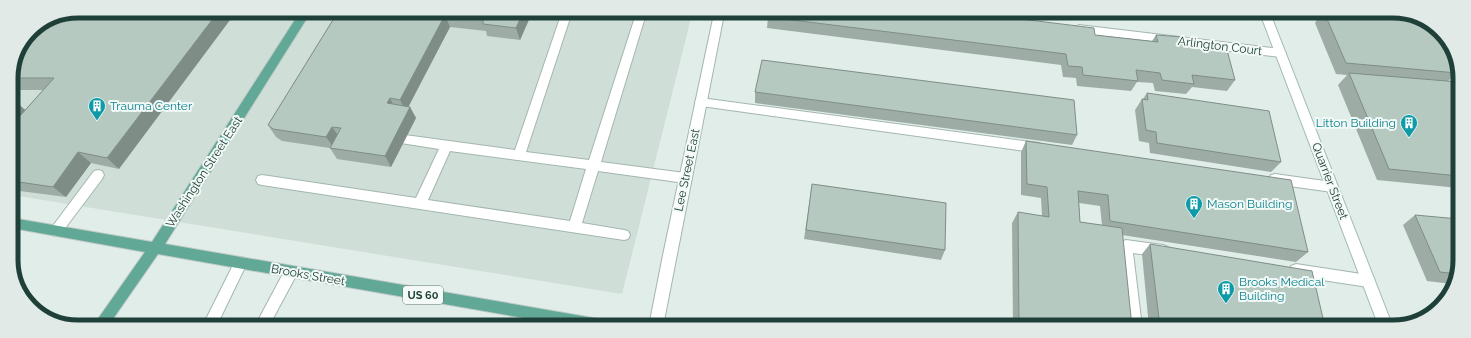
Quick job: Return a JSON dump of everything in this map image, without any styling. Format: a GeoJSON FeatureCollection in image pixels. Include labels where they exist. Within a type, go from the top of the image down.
{"type":"FeatureCollection","features":[{"type":"Feature","properties":{"kind":"main road","name":"Washington Street East"},"geometry":{"type":"LineString","coordinates":[[104,320],[155,248],[302,18]]}},
{"type":"Feature","properties":{"kind":"main road"},"geometry":{"type":"LineString","coordinates":[[519,156],[565,18]]}},
{"type":"Feature","properties":{"kind":"main road"},"geometry":{"type":"LineString","coordinates":[[574,227],[640,18]]}},
{"type":"Feature","properties":{"kind":"main road","name":"Lee Street East"},"geometry":{"type":"LineString","coordinates":[[657,320],[668,255],[719,18]]}},
{"type":"Feature","properties":{"kind":"main road","name":"Quarrier Street"},"geometry":{"type":"LineString","coordinates":[[1267,18],[1383,320]]}},
{"type":"Feature","properties":{"kind":"main road","name":"Arlington Court"},"geometry":{"type":"LineString","coordinates":[[1065,28],[1281,53]]}},
{"type":"Feature","properties":{"kind":"main road"},"geometry":{"type":"LineString","coordinates":[[701,102],[1049,149]]}},
{"type":"Feature","properties":{"kind":"main road"},"geometry":{"type":"LineString","coordinates":[[405,140],[685,178]]}},
{"type":"Feature","properties":{"kind":"main road"},"geometry":{"type":"LineString","coordinates":[[420,204],[446,146]]}},
{"type":"Feature","properties":{"kind":"main road"},"geometry":{"type":"LineString","coordinates":[[56,230],[98,175]]}},
{"type":"Feature","properties":{"kind":"main road"},"geometry":{"type":"LineString","coordinates":[[1260,177],[1332,187]]}},
{"type":"Feature","properties":{"kind":"main road"},"geometry":{"type":"LineString","coordinates":[[262,180],[624,235]]}},
{"type":"Feature","properties":{"kind":"main road","name":"Brooks Street"},"geometry":{"type":"LineString","coordinates":[[18,224],[570,320]]}},
{"type":"Feature","properties":{"kind":"main road"},"geometry":{"type":"LineString","coordinates":[[1134,320],[1126,246],[1173,252]]}},
{"type":"Feature","properties":{"kind":"main road"},"geometry":{"type":"LineString","coordinates":[[212,320],[241,263]]}},
{"type":"Feature","properties":{"kind":"main road"},"geometry":{"type":"LineString","coordinates":[[1283,268],[1368,281]]}},
{"type":"Feature","properties":{"kind":"main road"},"geometry":{"type":"LineString","coordinates":[[265,320],[291,272]]}},
{"type":"Feature","properties":{"kind":"shaded area"},"geometry":{"type":"Polygon","coordinates":[[[78,18],[691,18],[622,294],[18,196],[18,74],[21,60],[45,28],[67,19],[78,18]]]}},
{"type":"Feature","properties":{"kind":"building","name":"Trauma Center"},"geometry":{"type":"Polygon","coordinates":[[[78,18],[213,18],[107,158],[78,152],[53,187],[18,182],[18,118],[54,78],[18,78],[18,74],[24,52],[30,42],[45,28],[55,23],[67,19],[78,18]]]}},
{"type":"Feature","properties":{"kind":"building"},"geometry":{"type":"Polygon","coordinates":[[[334,18],[443,18],[400,100],[390,98],[387,103],[410,107],[385,156],[330,148],[341,128],[332,127],[326,137],[273,129],[268,125],[334,18]]]}},
{"type":"Feature","properties":{"kind":"building"},"geometry":{"type":"Polygon","coordinates":[[[469,18],[521,18],[516,28],[483,24],[483,20],[469,18]]]}},
{"type":"Feature","properties":{"kind":"building"},"geometry":{"type":"Polygon","coordinates":[[[776,18],[1013,18],[1094,28],[1095,35],[1158,42],[1156,35],[1182,37],[1184,46],[1227,50],[1235,80],[1192,75],[1194,84],[1162,80],[1160,73],[1136,70],[1138,81],[1083,75],[1082,67],[1068,66],[1066,54],[776,18]]]}},
{"type":"Feature","properties":{"kind":"building"},"geometry":{"type":"Polygon","coordinates":[[[1327,18],[1393,18],[1412,21],[1429,30],[1441,42],[1450,60],[1453,73],[1346,63],[1327,18]]]}},
{"type":"Feature","properties":{"kind":"building"},"geometry":{"type":"Polygon","coordinates":[[[762,60],[1074,100],[1077,135],[755,92],[762,60]]]}},
{"type":"Feature","properties":{"kind":"building","name":"Litton Building"},"geometry":{"type":"Polygon","coordinates":[[[1349,73],[1453,82],[1453,175],[1389,169],[1349,73]]]}},
{"type":"Feature","properties":{"kind":"building"},"geometry":{"type":"Polygon","coordinates":[[[1147,93],[1269,111],[1281,162],[1157,143],[1156,132],[1146,130],[1142,99],[1148,100],[1147,93]]]}},
{"type":"Feature","properties":{"kind":"building"},"geometry":{"type":"Polygon","coordinates":[[[1026,141],[1291,180],[1308,252],[1110,221],[1108,195],[1078,191],[1080,222],[1122,228],[1131,320],[1019,320],[1018,212],[1049,217],[1047,187],[1027,184],[1026,141]]]}},
{"type":"Feature","properties":{"kind":"building"},"geometry":{"type":"Polygon","coordinates":[[[812,184],[946,203],[945,250],[806,230],[812,184]]]}},
{"type":"Feature","properties":{"kind":"building"},"geometry":{"type":"Polygon","coordinates":[[[1415,215],[1453,218],[1452,271],[1451,273],[1440,272],[1415,215]]]}},
{"type":"Feature","properties":{"kind":"building","name":"Brooks Medical Building"},"geometry":{"type":"Polygon","coordinates":[[[1150,244],[1312,271],[1323,320],[1159,320],[1150,244]]]}},
{"type":"Feature","properties":{"kind":"place","name":"Trauma Center"},"geometry":{"type":"Point","coordinates":[97,121]}},
{"type":"Feature","properties":{"kind":"place","name":"Litton Building"},"geometry":{"type":"Point","coordinates":[1409,138]}},
{"type":"Feature","properties":{"kind":"place","name":"Mason Building"},"geometry":{"type":"Point","coordinates":[1194,219]}},
{"type":"Feature","properties":{"kind":"place","name":"Brooks Medical Building"},"geometry":{"type":"Point","coordinates":[1226,304]}}]}
